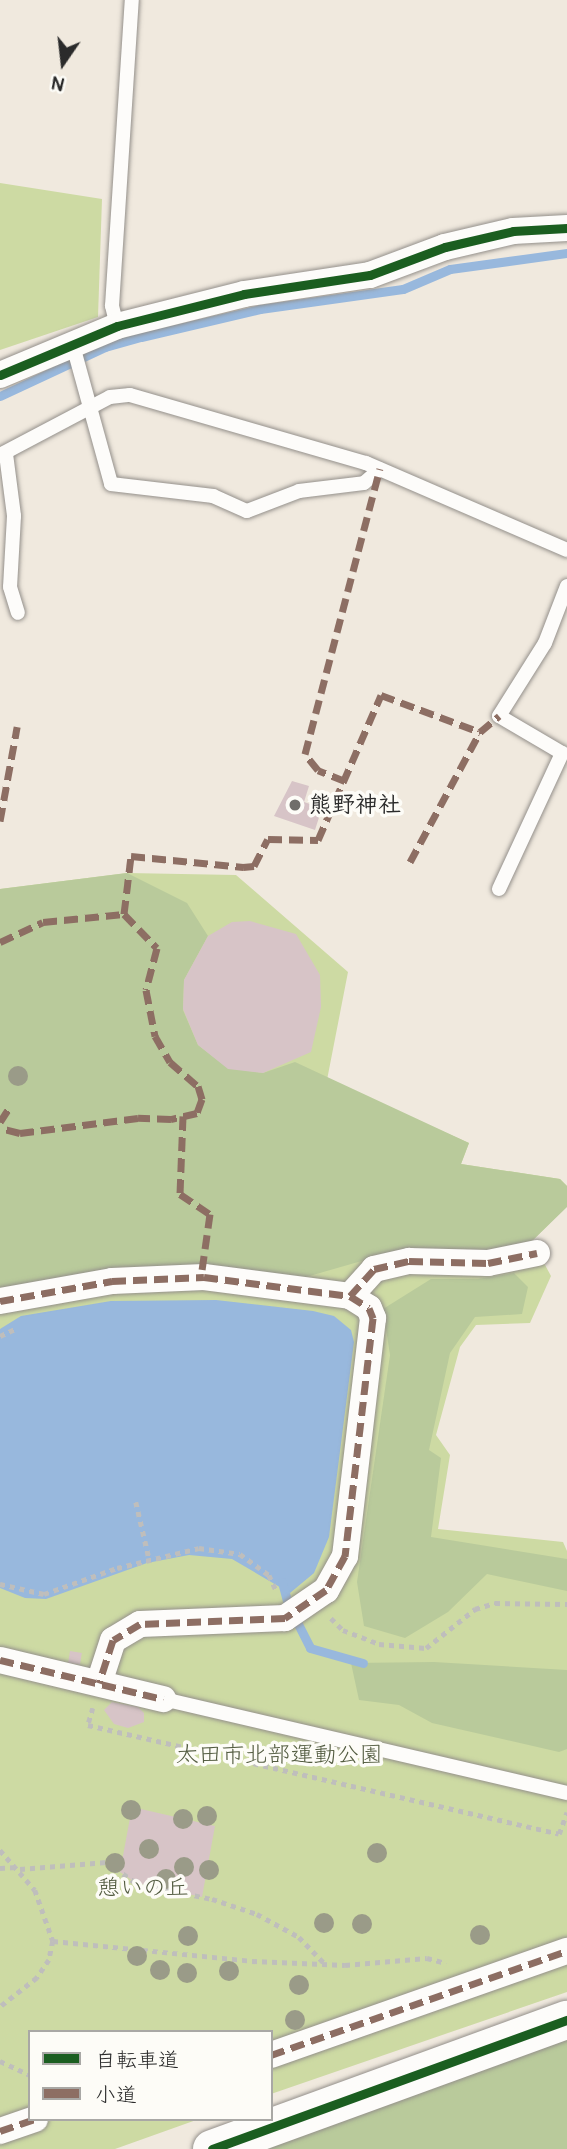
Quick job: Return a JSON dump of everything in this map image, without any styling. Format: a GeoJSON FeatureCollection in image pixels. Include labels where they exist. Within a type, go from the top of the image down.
{"type":"FeatureCollection","features":[{"type":"Feature","properties":{"kind":"street"},"geometry":{"type":"LineString","coordinates":[[0,374],[72,342],[117,326],[244,293],[370,275],[445,247],[513,231],[567,228]]}},
{"type":"Feature","properties":{"kind":"street"},"geometry":{"type":"LineString","coordinates":[[350,1296],[374,1269],[409,1261],[488,1263],[537,1253]]}},
{"type":"Feature","properties":{"kind":"street"},"geometry":{"type":"LineString","coordinates":[[0,1301],[112,1281],[204,1277],[350,1296],[369,1308],[373,1318],[345,1556],[326,1590],[285,1618],[140,1624],[113,1640],[99,1683]]}},
{"type":"Feature","properties":{"kind":"street"},"geometry":{"type":"LineString","coordinates":[[0,1660],[163,1699]]}},
{"type":"Feature","properties":{"kind":"street"},"geometry":{"type":"LineString","coordinates":[[273,2054],[567,1951]]}},
{"type":"Feature","properties":{"kind":"street"},"geometry":{"type":"LineString","coordinates":[[212,2149],[567,2021]]}},
{"type":"Feature","properties":{"kind":"street"},"geometry":{"type":"LineString","coordinates":[[0,2132],[30,2121]]}},
{"type":"Feature","properties":{"kind":"lane"},"geometry":{"type":"LineString","coordinates":[[117,326],[112,306],[132,0]]}},
{"type":"Feature","properties":{"kind":"lane"},"geometry":{"type":"LineString","coordinates":[[72,342],[111,484],[124,489],[213,496],[247,510],[299,491],[364,483],[380,469]]}},
{"type":"Feature","properties":{"kind":"lane"},"geometry":{"type":"LineString","coordinates":[[18,613],[10,587],[14,516],[3,455],[92,410],[110,397],[130,395],[380,469],[567,550]]}},
{"type":"Feature","properties":{"kind":"lane"},"geometry":{"type":"LineString","coordinates":[[499,889],[562,753],[499,716],[545,643],[567,586]]}},
{"type":"Feature","properties":{"kind":"lane"},"geometry":{"type":"LineString","coordinates":[[163,1699],[567,1793]]}},
{"type":"Feature","properties":{"kind":"path"},"geometry":{"type":"LineString","coordinates":[[136,1502],[149,1558]]}},
{"type":"Feature","properties":{"kind":"path"},"geometry":{"type":"LineString","coordinates":[[0,1584],[44,1594],[149,1558],[199,1548],[240,1554],[269,1575],[285,1618]]}},
{"type":"Feature","properties":{"kind":"path"},"geometry":{"type":"LineString","coordinates":[[313,1601],[344,1630],[406,1648],[426,1648],[485,1606],[567,1604]]}},
{"type":"Feature","properties":{"kind":"path"},"geometry":{"type":"LineString","coordinates":[[99,1683],[89,1725],[559,1834],[567,1812]]}},
{"type":"Feature","properties":{"kind":"path"},"geometry":{"type":"LineString","coordinates":[[0,1850],[19,1868],[35,1890],[53,1941],[49,1960],[37,1978],[0,2007]]}},
{"type":"Feature","properties":{"kind":"path"},"geometry":{"type":"LineString","coordinates":[[0,1868],[107,1862],[136,1883],[212,1899],[257,1914],[299,1937],[325,1964]]}},
{"type":"Feature","properties":{"kind":"path"},"geometry":{"type":"LineString","coordinates":[[53,1941],[325,1964],[427,1958],[459,1967],[477,1983]]}},
{"type":"Feature","properties":{"kind":"path"},"geometry":{"type":"LineString","coordinates":[[0,2061],[28,2074]]}},
{"type":"Feature","properties":{"kind":"green space"},"geometry":{"type":"Polygon","coordinates":[[[0,183],[102,199],[98,317],[0,350],[0,183]]]}},
{"type":"Feature","properties":{"kind":"green space","name":"太田市北部運動公園"},"geometry":{"type":"Polygon","coordinates":[[[127,873],[236,875],[348,972],[327,1080],[469,1143],[461,1164],[560,1179],[567,1186],[567,1206],[532,1241],[551,1276],[530,1323],[476,1325],[460,1347],[436,1435],[450,1455],[438,1529],[563,1542],[567,1551],[567,1992],[273,2093],[273,2030],[28,2030],[28,2121],[193,2121],[115,2149],[0,2149],[0,889],[127,873]]]}},
{"type":"Feature","properties":{"kind":"green space"},"geometry":{"type":"Polygon","coordinates":[[[127,873],[187,903],[208,936],[184,980],[183,1010],[198,1045],[228,1068],[263,1073],[295,1062],[469,1143],[461,1164],[560,1179],[567,1186],[567,1207],[532,1241],[508,1249],[372,1258],[299,1279],[115,1272],[0,1289],[0,889],[127,873]]]}},
{"type":"Feature","properties":{"kind":"green space"},"geometry":{"type":"Polygon","coordinates":[[[514,1273],[528,1287],[522,1314],[475,1317],[450,1353],[429,1450],[441,1458],[431,1537],[567,1559],[567,1591],[487,1574],[448,1612],[405,1638],[364,1626],[357,1582],[390,1355],[383,1309],[431,1279],[478,1279],[514,1273]]]}},
{"type":"Feature","properties":{"kind":"green space"},"geometry":{"type":"Polygon","coordinates":[[[434,1662],[567,1670],[567,1749],[559,1752],[432,1723],[399,1705],[359,1700],[351,1663],[434,1662]]]}},
{"type":"Feature","properties":{"kind":"green space"},"geometry":{"type":"Polygon","coordinates":[[[567,2035],[567,2149],[237,2149],[567,2035]]]}},
{"type":"Feature","properties":{"kind":"water"},"geometry":{"type":"Polygon","coordinates":[[[216,1300],[313,1311],[334,1316],[351,1330],[354,1342],[329,1537],[314,1573],[290,1593],[232,1559],[189,1555],[147,1563],[46,1599],[25,1598],[0,1588],[0,1329],[21,1316],[111,1301],[216,1300]]]}},
{"type":"Feature","properties":{"kind":"building","name":"熊野神社"},"geometry":{"type":"Polygon","coordinates":[[[292,781],[309,786],[304,802],[322,808],[315,830],[274,816],[292,781]]]}},
{"type":"Feature","properties":{"kind":"building"},"geometry":{"type":"Polygon","coordinates":[[[250,921],[296,934],[320,975],[321,1007],[311,1052],[263,1073],[228,1069],[198,1045],[183,1009],[184,980],[208,936],[232,922],[250,921]]]}},
{"type":"Feature","properties":{"kind":"building"},"geometry":{"type":"Polygon","coordinates":[[[70,1651],[82,1653],[80,1665],[68,1663],[70,1651]]]}},
{"type":"Feature","properties":{"kind":"building"},"geometry":{"type":"Polygon","coordinates":[[[112,1702],[138,1707],[144,1713],[144,1722],[128,1728],[114,1724],[104,1710],[112,1702]]]}},
{"type":"Feature","properties":{"kind":"building"},"geometry":{"type":"Polygon","coordinates":[[[132,1807],[215,1826],[202,1897],[136,1883],[120,1872],[132,1807]]]}},
{"type":"Feature","properties":{"kind":"waterway"},"geometry":{"type":"LineString","coordinates":[[0,396],[105,347],[141,337],[260,309],[403,289],[450,269],[567,253]]}},
{"type":"Feature","properties":{"kind":"waterway"},"geometry":{"type":"LineString","coordinates":[[282,1582],[288,1604]]}},
{"type":"Feature","properties":{"kind":"waterway"},"geometry":{"type":"LineString","coordinates":[[296,1620],[310,1648],[363,1663]]}},
{"type":"Feature","properties":{"kind":"marked path"},"geometry":{"type":"LineString","coordinates":[[345,781],[318,770],[305,754],[380,469]]}},
{"type":"Feature","properties":{"kind":"marked path"},"geometry":{"type":"LineString","coordinates":[[124,914],[131,856],[243,867],[254,866],[268,839],[318,840],[381,695],[480,732]]}},
{"type":"Feature","properties":{"kind":"marked path"},"geometry":{"type":"LineString","coordinates":[[410,862],[480,732],[499,716]]}},
{"type":"Feature","properties":{"kind":"marked path"},"geometry":{"type":"LineString","coordinates":[[0,821],[17,727]]}},
{"type":"Feature","properties":{"kind":"marked path"},"geometry":{"type":"LineString","coordinates":[[0,942],[43,922],[124,914],[157,948],[146,990],[155,1036],[170,1062],[198,1086],[202,1099],[197,1113],[171,1119],[138,1118],[20,1133],[0,1128]]}},
{"type":"Feature","properties":{"kind":"marked path"},"geometry":{"type":"LineString","coordinates":[[0,1122],[9,1108]]}},
{"type":"Feature","properties":{"kind":"marked path"},"geometry":{"type":"LineString","coordinates":[[183,1116],[180,1194],[210,1214],[201,1277]]}},
{"type":"Feature","properties":{"kind":"marked path"},"geometry":{"type":"LineString","coordinates":[[350,1296],[374,1269],[409,1261],[488,1263],[537,1253]]}},
{"type":"Feature","properties":{"kind":"marked path"},"geometry":{"type":"LineString","coordinates":[[0,1301],[112,1281],[204,1277],[350,1296],[369,1308],[373,1318],[345,1556],[326,1590],[285,1618],[140,1624],[113,1640],[99,1683]]}},
{"type":"Feature","properties":{"kind":"marked path"},"geometry":{"type":"LineString","coordinates":[[0,1660],[163,1699]]}},
{"type":"Feature","properties":{"kind":"marked path"},"geometry":{"type":"LineString","coordinates":[[273,2054],[567,1951]]}},
{"type":"Feature","properties":{"kind":"marked path"},"geometry":{"type":"LineString","coordinates":[[0,2131],[29,2121]]}},
{"type":"Feature","properties":{"kind":"cycle path"},"geometry":{"type":"LineString","coordinates":[[0,375],[117,326],[244,294],[370,275],[445,247],[513,231],[567,228]]}},
{"type":"Feature","properties":{"kind":"cycle path"},"geometry":{"type":"LineString","coordinates":[[212,2149],[567,2020]]}},
{"type":"Feature","properties":{"kind":"place","name":"熊野神社"},"geometry":{"type":"Point","coordinates":[295,805]}},
{"type":"Feature","properties":{"kind":"park label","name":"憩いの丘"},"geometry":{"type":"Point","coordinates":[143,1888]}}]}
